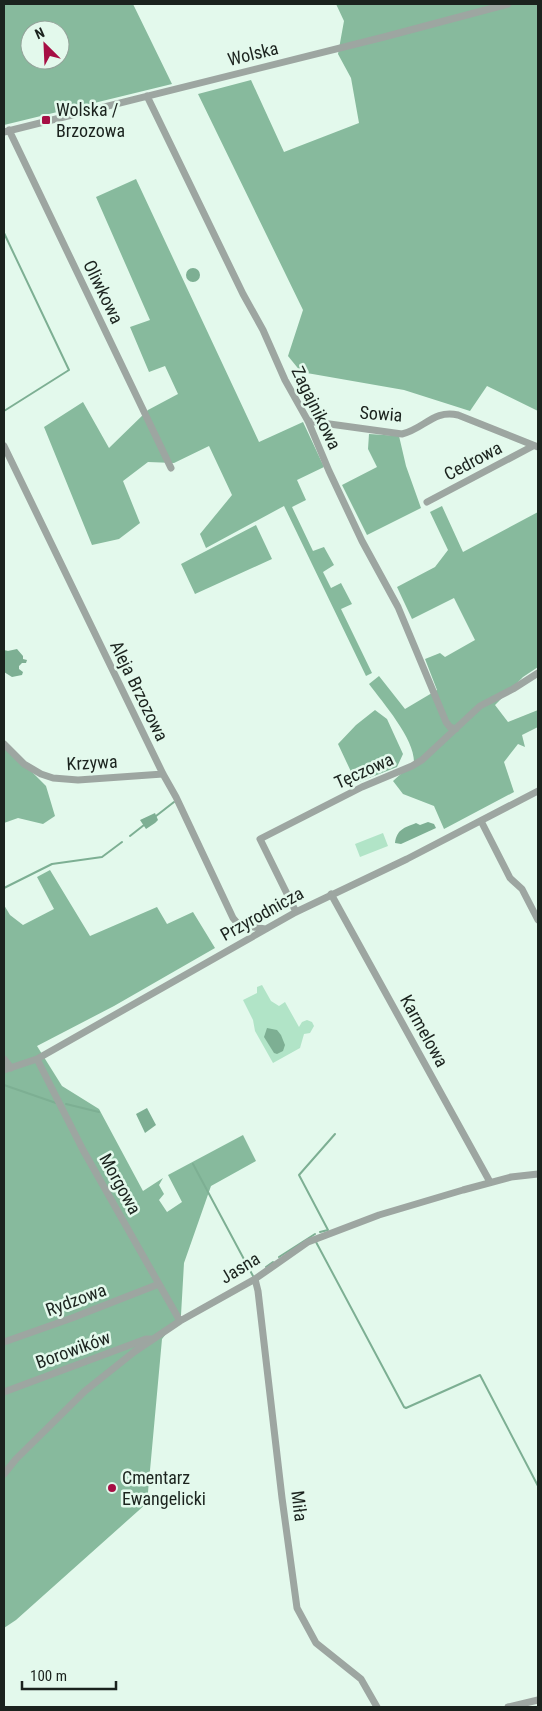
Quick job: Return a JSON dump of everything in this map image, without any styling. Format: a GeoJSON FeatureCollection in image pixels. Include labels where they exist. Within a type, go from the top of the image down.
{"type":"FeatureCollection","features":[{"type":"Feature","properties":{"kind":"street","name":"Wolska"},"geometry":{"type":"LineString","coordinates":[[6,131],[384,37],[508,4]]}},
{"type":"Feature","properties":{"kind":"street","name":"Zagajnikowa"},"geometry":{"type":"LineString","coordinates":[[147,96],[243,294],[263,330],[285,380],[308,421],[362,541],[398,607],[446,722],[456,730]]}},
{"type":"Feature","properties":{"kind":"street","name":"Oliwkowa"},"geometry":{"type":"LineString","coordinates":[[6,131],[171,468]]}},
{"type":"Feature","properties":{"kind":"street","name":"Sowia"},"geometry":{"type":"LineString","coordinates":[[308,421],[402,434],[408,433],[448,412]]}},
{"type":"Feature","properties":{"kind":"street","name":"Cedrowa"},"geometry":{"type":"LineString","coordinates":[[448,412],[536,447]]}},
{"type":"Feature","properties":{"kind":"street","name":"Aleja Brzozowa"},"geometry":{"type":"LineString","coordinates":[[4,446],[163,774],[176,797],[233,918],[238,924],[265,929]]}},
{"type":"Feature","properties":{"kind":"street","name":"Cedrowa"},"geometry":{"type":"LineString","coordinates":[[427,502],[536,447]]}},
{"type":"Feature","properties":{"kind":"street","name":"Tęczowa"},"geometry":{"type":"LineString","coordinates":[[296,912],[260,839],[362,787],[412,766],[422,760],[456,730],[480,706],[513,689],[538,673]]}},
{"type":"Feature","properties":{"kind":"street","name":"Krzywa"},"geometry":{"type":"LineString","coordinates":[[4,744],[24,764],[35,771],[61,780],[163,774]]}},
{"type":"Feature","properties":{"kind":"street","name":"Przyrodnicza"},"geometry":{"type":"LineString","coordinates":[[8,1069],[37,1059],[296,912],[407,859],[538,791]]}},
{"type":"Feature","properties":{"kind":"street"},"geometry":{"type":"LineString","coordinates":[[481,821],[510,878],[522,889],[538,920]]}},
{"type":"Feature","properties":{"kind":"street","name":"Karmelowa"},"geometry":{"type":"LineString","coordinates":[[331,894],[490,1182]]}},
{"type":"Feature","properties":{"kind":"street"},"geometry":{"type":"LineString","coordinates":[[4,1059],[8,1069]]}},
{"type":"Feature","properties":{"kind":"street","name":"Morgowa"},"geometry":{"type":"LineString","coordinates":[[37,1059],[83,1150],[180,1321]]}},
{"type":"Feature","properties":{"kind":"street","name":"Jasna"},"geometry":{"type":"LineString","coordinates":[[4,1474],[16,1459],[85,1391],[180,1321],[255,1279],[300,1247],[318,1237],[380,1215],[490,1182],[538,1174]]}},
{"type":"Feature","properties":{"kind":"street","name":"Miła"},"geometry":{"type":"LineString","coordinates":[[255,1279],[297,1608],[316,1643],[359,1677],[377,1707]]}},
{"type":"Feature","properties":{"kind":"street","name":"Rydzowa"},"geometry":{"type":"LineString","coordinates":[[4,1342],[159,1284]]}},
{"type":"Feature","properties":{"kind":"street","name":"Borowików"},"geometry":{"type":"LineString","coordinates":[[4,1392],[146,1339],[154,1339]]}},
{"type":"Feature","properties":{"kind":"street"},"geometry":{"type":"LineString","coordinates":[[4,1464],[16,1459]]}},
{"type":"Feature","properties":{"kind":"street"},"geometry":{"type":"LineString","coordinates":[[508,1707],[538,1700]]}},
{"type":"Feature","properties":{"kind":"shaded area"},"geometry":{"type":"Polygon","coordinates":[[[4,4],[133,4],[172,84],[4,125],[4,4]]]}},
{"type":"Feature","properties":{"kind":"shaded area"},"geometry":{"type":"Polygon","coordinates":[[[336,4],[538,4],[538,411],[487,386],[470,411],[404,390],[301,372],[288,356],[303,310],[198,94],[251,80],[284,152],[359,123],[351,78],[338,54],[344,21],[336,4]]]}},
{"type":"Feature","properties":{"kind":"shaded area"},"geometry":{"type":"Polygon","coordinates":[[[136,179],[259,442],[303,422],[324,467],[297,480],[306,500],[292,507],[313,551],[324,547],[334,565],[323,572],[331,588],[341,583],[352,604],[341,609],[372,673],[366,676],[284,506],[206,548],[200,534],[232,495],[209,446],[174,463],[148,462],[123,481],[140,523],[119,539],[92,545],[44,427],[83,402],[109,448],[148,410],[178,394],[165,366],[149,372],[130,327],[150,320],[96,197],[136,179]]]}},
{"type":"Feature","properties":{"kind":"shaded area"},"geometry":{"type":"Polygon","coordinates":[[[190,268],[196,268],[200,275],[196,282],[190,282],[186,278],[186,272],[190,268]]]}},
{"type":"Feature","properties":{"kind":"shaded area"},"geometry":{"type":"Polygon","coordinates":[[[369,434],[399,436],[406,466],[421,508],[367,535],[342,485],[377,467],[368,449],[369,434]]]}},
{"type":"Feature","properties":{"kind":"shaded area"},"geometry":{"type":"Polygon","coordinates":[[[442,506],[463,552],[538,512],[538,667],[523,677],[495,705],[508,722],[538,710],[538,727],[522,735],[525,747],[518,744],[504,762],[514,792],[444,829],[434,806],[403,794],[393,781],[414,762],[413,753],[397,721],[369,684],[379,676],[405,709],[437,690],[425,659],[440,653],[445,657],[475,640],[454,598],[412,619],[397,587],[435,567],[448,550],[430,512],[442,506]]]}},
{"type":"Feature","properties":{"kind":"shaded area"},"geometry":{"type":"Polygon","coordinates":[[[256,525],[272,559],[195,594],[181,564],[256,525]]]}},
{"type":"Feature","properties":{"kind":"shaded area"},"geometry":{"type":"Polygon","coordinates":[[[17,649],[23,656],[23,659],[27,660],[26,663],[22,663],[19,666],[19,669],[23,672],[22,675],[12,677],[4,672],[4,650],[17,649]]]}},
{"type":"Feature","properties":{"kind":"shaded area"},"geometry":{"type":"Polygon","coordinates":[[[375,710],[387,719],[403,754],[397,767],[359,782],[354,778],[338,744],[356,725],[375,710]]]}},
{"type":"Feature","properties":{"kind":"shaded area"},"geometry":{"type":"Polygon","coordinates":[[[4,744],[46,786],[55,816],[43,824],[18,818],[4,823],[4,744]]]}},
{"type":"Feature","properties":{"kind":"shaded area"},"geometry":{"type":"Polygon","coordinates":[[[155,813],[158,820],[146,829],[140,820],[155,813]]]}},
{"type":"Feature","properties":{"kind":"shaded area"},"geometry":{"type":"Polygon","coordinates":[[[428,822],[434,824],[436,828],[401,844],[395,843],[399,832],[408,826],[428,822]]]}},
{"type":"Feature","properties":{"kind":"shaded area"},"geometry":{"type":"Polygon","coordinates":[[[383,833],[388,846],[360,857],[355,844],[383,833]]]}},
{"type":"Feature","properties":{"kind":"shaded area"},"geometry":{"type":"Polygon","coordinates":[[[50,870],[90,936],[157,907],[167,924],[193,912],[215,948],[114,1006],[37,1046],[62,1086],[99,1109],[143,1191],[163,1178],[159,1185],[164,1194],[159,1200],[167,1212],[182,1202],[168,1175],[243,1135],[256,1161],[211,1186],[184,1263],[181,1315],[162,1339],[147,1503],[16,1620],[4,1628],[4,905],[10,915],[23,925],[54,909],[37,877],[50,870]]]}},
{"type":"Feature","properties":{"kind":"shaded area"},"geometry":{"type":"Polygon","coordinates":[[[262,985],[271,1001],[279,1006],[285,1002],[299,1027],[302,1022],[307,1020],[312,1022],[314,1026],[310,1033],[304,1034],[300,1048],[273,1063],[255,1031],[253,1020],[243,1000],[257,993],[257,987],[262,985]]]}},
{"type":"Feature","properties":{"kind":"shaded area"},"geometry":{"type":"Polygon","coordinates":[[[267,1028],[277,1030],[281,1035],[285,1045],[283,1051],[277,1054],[274,1053],[264,1037],[267,1028]]]}},
{"type":"Feature","properties":{"kind":"shaded area"},"geometry":{"type":"Polygon","coordinates":[[[147,1108],[156,1125],[145,1133],[136,1114],[147,1108]]]}},
{"type":"Feature","properties":{"kind":"waterway"},"geometry":{"type":"LineString","coordinates":[[4,233],[69,370],[4,411]]}},
{"type":"Feature","properties":{"kind":"waterway"},"geometry":{"type":"LineString","coordinates":[[156,816],[174,802]]}},
{"type":"Feature","properties":{"kind":"waterway"},"geometry":{"type":"LineString","coordinates":[[130,836],[144,825]]}},
{"type":"Feature","properties":{"kind":"waterway"},"geometry":{"type":"LineString","coordinates":[[4,888],[52,864],[102,857],[122,842]]}},
{"type":"Feature","properties":{"kind":"waterway"},"geometry":{"type":"LineString","coordinates":[[4,1085],[56,1103]]}},
{"type":"Feature","properties":{"kind":"waterway"},"geometry":{"type":"LineString","coordinates":[[66,1104],[99,1112]]}},
{"type":"Feature","properties":{"kind":"waterway"},"geometry":{"type":"LineString","coordinates":[[320,1232],[328,1230],[299,1175],[335,1134]]}},
{"type":"Feature","properties":{"kind":"waterway"},"geometry":{"type":"LineString","coordinates":[[193,1164],[253,1276]]}},
{"type":"Feature","properties":{"kind":"waterway"},"geometry":{"type":"LineString","coordinates":[[279,1257],[315,1234]]}},
{"type":"Feature","properties":{"kind":"waterway"},"geometry":{"type":"LineString","coordinates":[[316,1242],[404,1407],[406,1408],[480,1375],[538,1486]]}},
{"type":"Feature","properties":{"kind":"waterway"},"geometry":{"type":"LineString","coordinates":[[266,1267],[273,1262]]}},
{"type":"Feature","properties":{"kind":"place","name":"Wolska / Brzozowa"},"geometry":{"type":"Point","coordinates":[46,120]}},
{"type":"Feature","properties":{"kind":"place","name":"Cmentarz Ewangelicki"},"geometry":{"type":"Point","coordinates":[112,1488]}}]}
